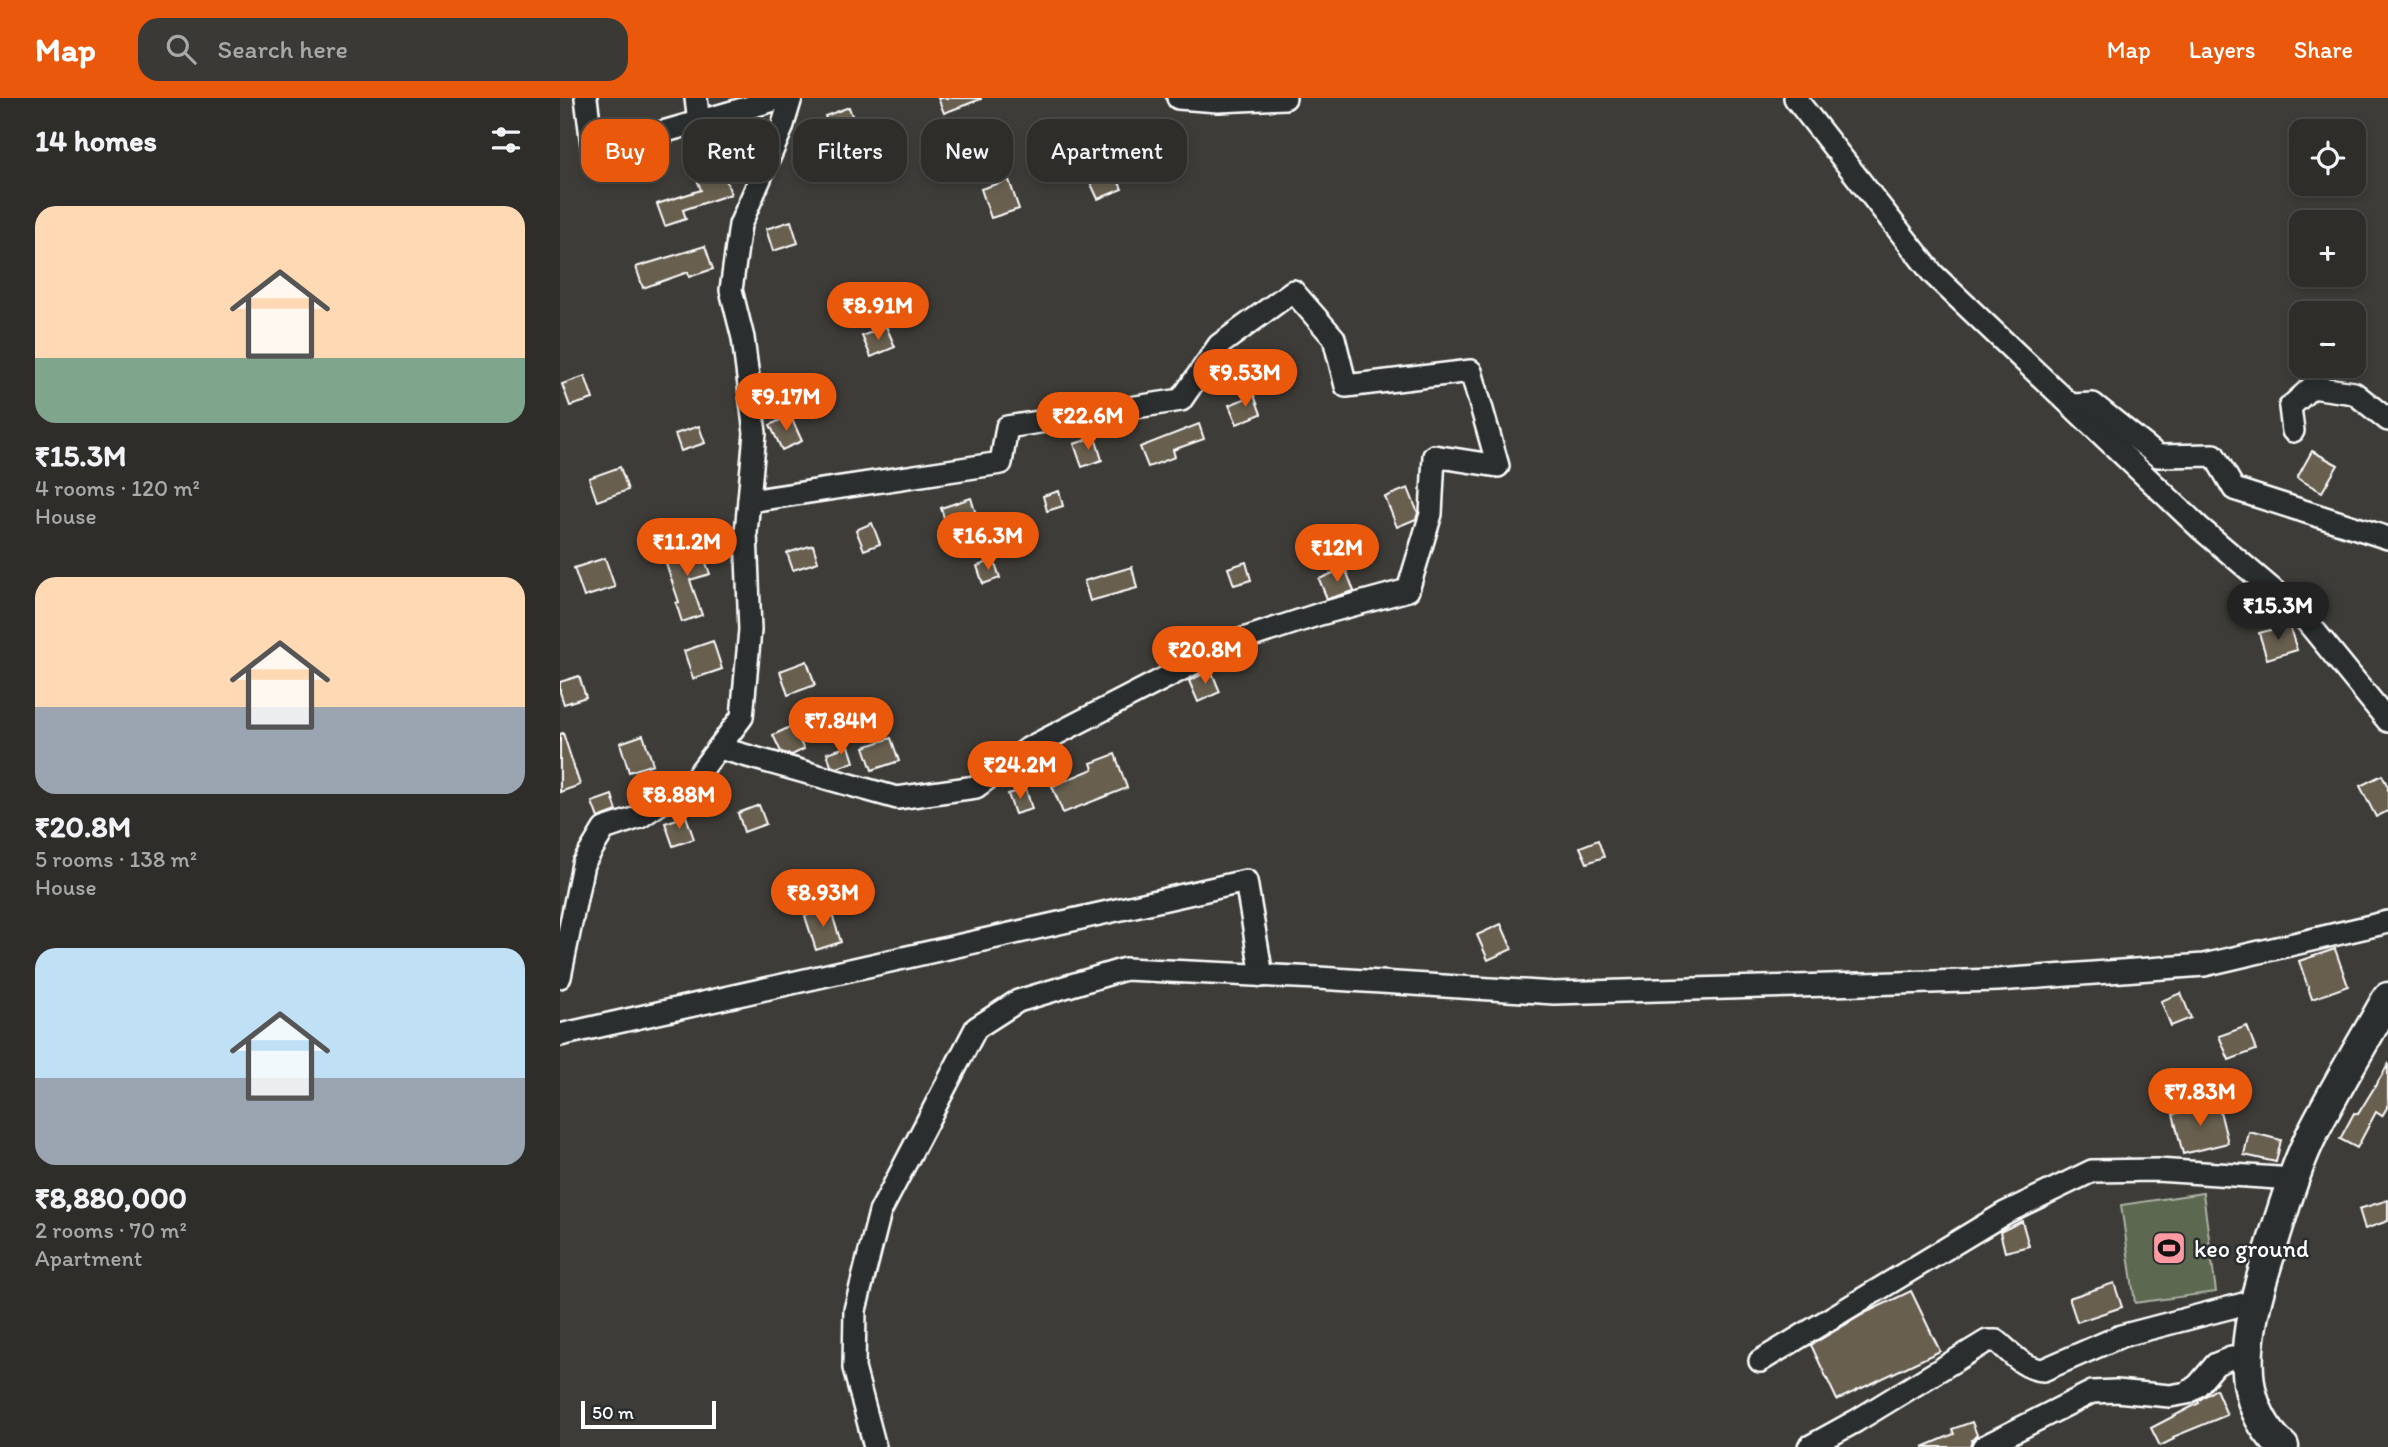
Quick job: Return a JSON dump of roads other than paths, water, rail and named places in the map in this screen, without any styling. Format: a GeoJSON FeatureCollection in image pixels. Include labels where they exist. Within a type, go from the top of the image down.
{"type":"FeatureCollection","features":[{"type":"Feature","properties":{"kind":"main road"},"geometry":{"type":"LineString","coordinates":[[2283,1447],[2257,1415],[2249,1382],[2248,1359],[2255,1301],[2292,1180],[2314,1129],[2388,998]]}},
{"type":"Feature","properties":{"kind":"street"},"geometry":{"type":"LineString","coordinates":[[586,98],[593,152],[683,127]]}},
{"type":"Feature","properties":{"kind":"street"},"geometry":{"type":"LineString","coordinates":[[696,98],[699,119]]}},
{"type":"Feature","properties":{"kind":"street"},"geometry":{"type":"LineString","coordinates":[[709,119],[781,98]]}},
{"type":"Feature","properties":{"kind":"street"},"geometry":{"type":"LineString","coordinates":[[560,976],[583,864],[604,828],[640,817],[694,780],[742,717],[750,630],[746,533],[755,433],[743,338],[731,290],[740,225],[782,128],[791,98]]}},
{"type":"Feature","properties":{"kind":"street"},"geometry":{"type":"LineString","coordinates":[[1178,98],[1285,98]]}},
{"type":"Feature","properties":{"kind":"street"},"geometry":{"type":"LineString","coordinates":[[1795,98],[1933,274],[2200,528],[2300,613],[2388,721]]}},
{"type":"Feature","properties":{"kind":"street"},"geometry":{"type":"LineString","coordinates":[[719,748],[897,798],[976,786],[1029,748],[1237,641],[1320,614],[1408,590],[1431,513],[1434,456],[1498,466],[1471,371],[1346,386],[1335,338],[1293,291],[1219,345],[1181,400],[1007,427],[1002,463],[749,501]]}},
{"type":"Feature","properties":{"kind":"street"},"geometry":{"type":"LineString","coordinates":[[2293,431],[2290,408],[2312,387],[2354,393],[2388,420]]}},
{"type":"Feature","properties":{"kind":"street"},"geometry":{"type":"LineString","coordinates":[[2071,405],[2093,404],[2158,456],[2214,454],[2234,489],[2388,538]]}},
{"type":"Feature","properties":{"kind":"street"},"geometry":{"type":"LineString","coordinates":[[560,1035],[1246,881],[1262,976]]}},
{"type":"Feature","properties":{"kind":"street"},"geometry":{"type":"LineString","coordinates":[[875,1447],[854,1368],[855,1310],[880,1212],[935,1102],[976,1028],[1018,1000],[1125,969],[1554,993],[1998,980],[2204,965],[2388,922]]}},
{"type":"Feature","properties":{"kind":"street"},"geometry":{"type":"LineString","coordinates":[[1760,1361],[2005,1213],[2092,1171],[2157,1170],[2292,1180]]}},
{"type":"Feature","properties":{"kind":"street"},"geometry":{"type":"LineString","coordinates":[[1809,1447],[1987,1341],[1997,1341],[2033,1370],[2043,1370],[2121,1336],[2255,1301]]}},
{"type":"Feature","properties":{"kind":"street"},"geometry":{"type":"LineString","coordinates":[[1983,1447],[2092,1392],[2116,1391],[2170,1396],[2187,1393],[2198,1385],[2216,1364],[2231,1358],[2248,1359]]}},
{"type":"Feature","properties":{"kind":"place","name":"keo ground"},"geometry":{"type":"Point","coordinates":[2169,1248]}}]}
